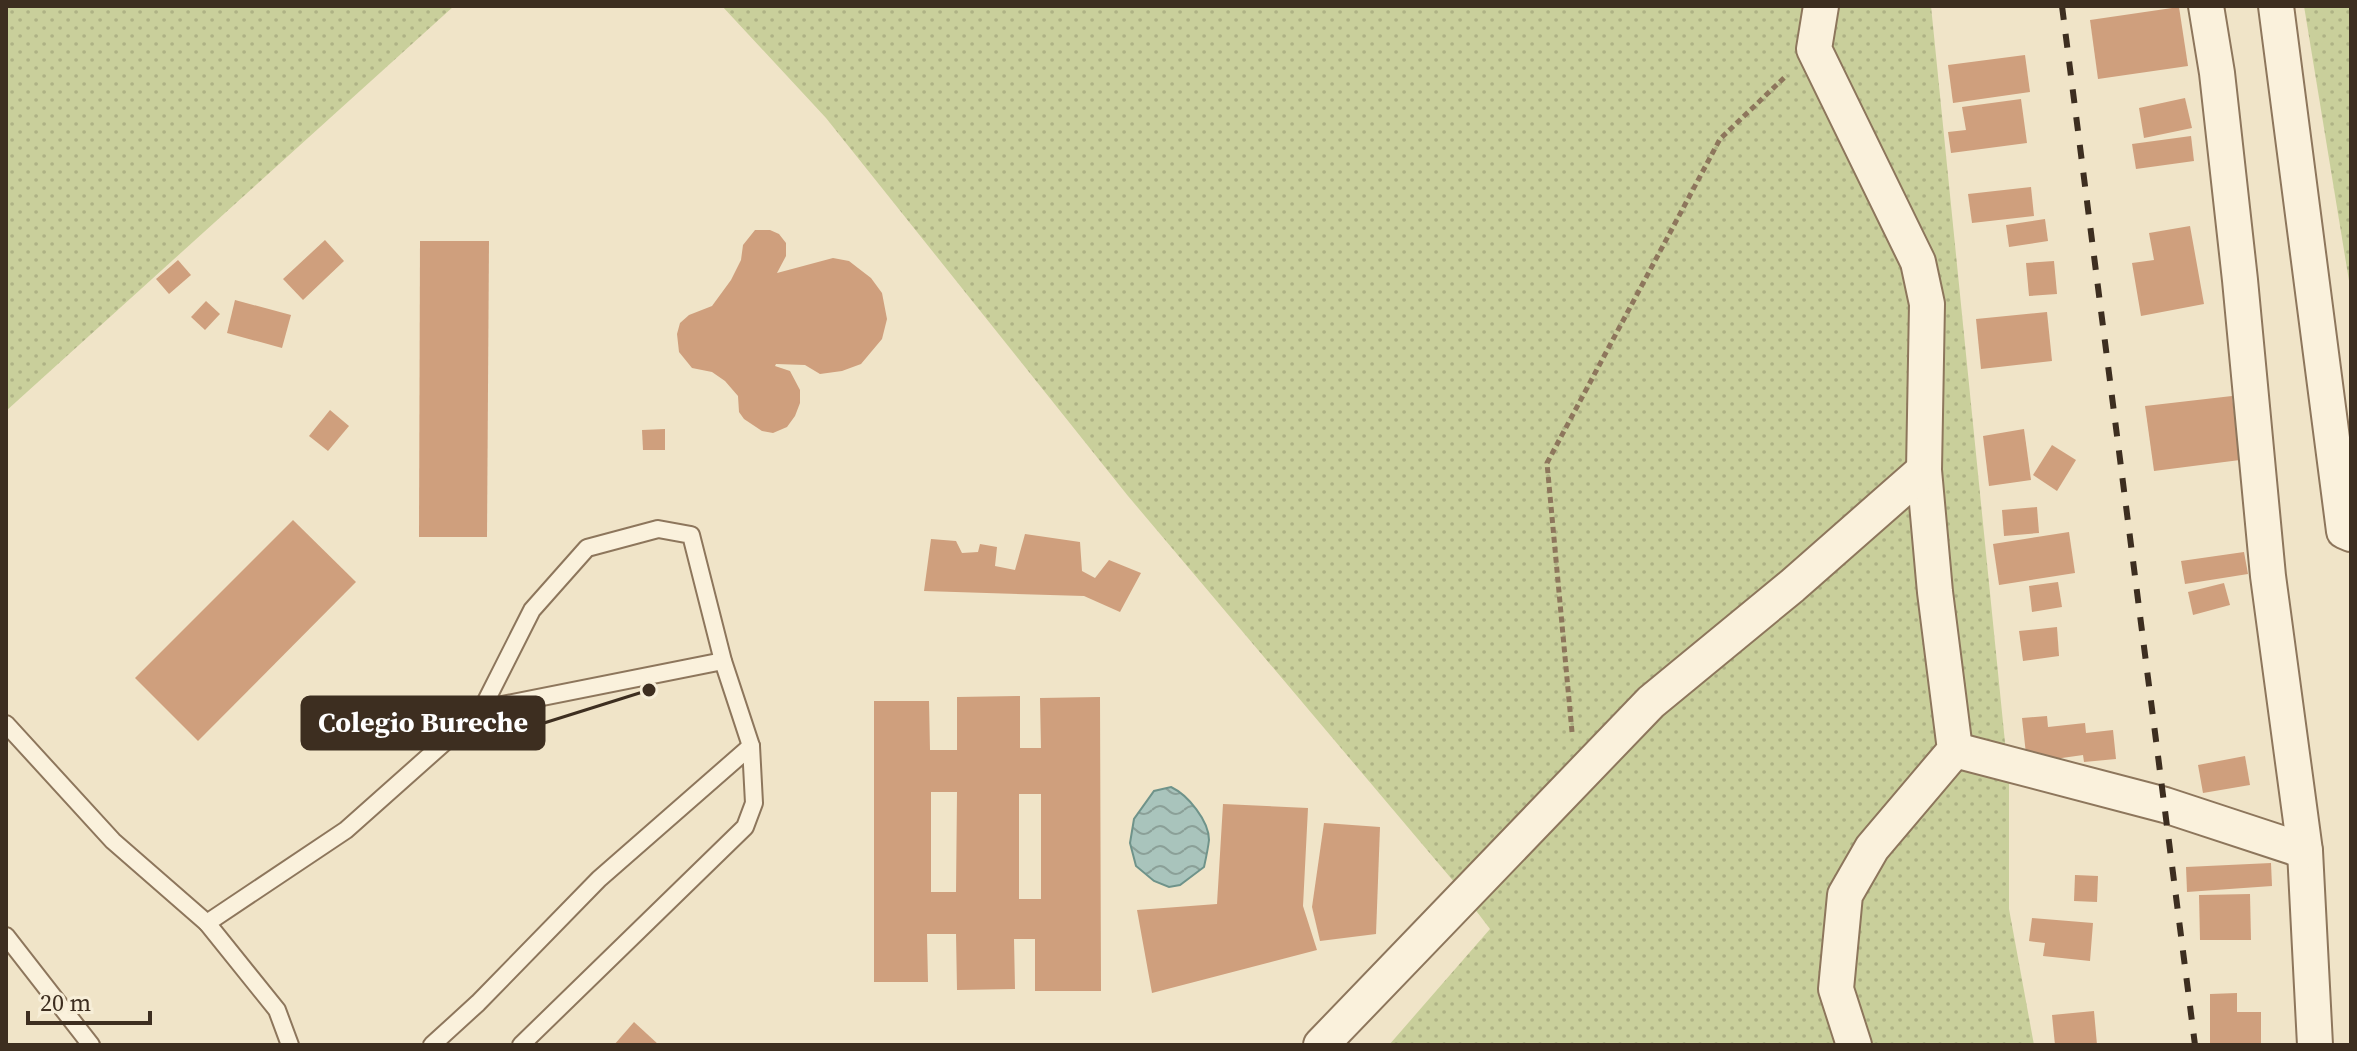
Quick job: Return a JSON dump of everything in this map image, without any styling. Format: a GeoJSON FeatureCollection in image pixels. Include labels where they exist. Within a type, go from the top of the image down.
{"type":"FeatureCollection","features":[{"type":"Feature","properties":{"kind":"street"},"geometry":{"type":"LineString","coordinates":[[1821,6],[1814,49],[1918,262],[1927,304],[1924,470],[1935,592],[1955,750],[1872,848],[1845,895],[1836,989],[1854,1045]]}},
{"type":"Feature","properties":{"kind":"street"},"geometry":{"type":"LineString","coordinates":[[2206,6],[2217,73],[2240,280],[2268,576],[2305,851],[2315,1045]]}},
{"type":"Feature","properties":{"kind":"street"},"geometry":{"type":"LineString","coordinates":[[2276,6],[2344,531],[2351,534]]}},
{"type":"Feature","properties":{"kind":"street"},"geometry":{"type":"LineString","coordinates":[[1321,1045],[1651,702],[1792,586],[1924,470]]}},
{"type":"Feature","properties":{"kind":"street"},"geometry":{"type":"LineString","coordinates":[[1955,750],[2165,805],[2305,851]]}},
{"type":"Feature","properties":{"kind":"lane"},"geometry":{"type":"LineString","coordinates":[[207,923],[346,830],[482,709],[532,610],[587,548],[658,529],[691,535],[723,661],[751,746],[754,803],[745,827],[521,1045]]}},
{"type":"Feature","properties":{"kind":"lane"},"geometry":{"type":"LineString","coordinates":[[482,709],[723,661]]}},
{"type":"Feature","properties":{"kind":"lane"},"geometry":{"type":"LineString","coordinates":[[6,724],[113,841],[207,923],[277,1010],[290,1045]]}},
{"type":"Feature","properties":{"kind":"lane"},"geometry":{"type":"LineString","coordinates":[[432,1045],[478,1003],[599,879],[751,746]]}},
{"type":"Feature","properties":{"kind":"lane"},"geometry":{"type":"LineString","coordinates":[[6,936],[91,1045]]}},
{"type":"Feature","properties":{"kind":"path"},"geometry":{"type":"LineString","coordinates":[[1576,780],[1547,463],[1720,139],[1814,49]]}},
{"type":"Feature","properties":{"kind":"green space"},"geometry":{"type":"Polygon","coordinates":[[[6,6],[454,6],[6,411],[6,6]]]}},
{"type":"Feature","properties":{"kind":"green space"},"geometry":{"type":"Polygon","coordinates":[[[722,6],[1931,6],[2009,782],[2009,909],[2034,1045],[1389,1045],[1490,929],[1455,883],[1128,496],[826,118],[722,6]]]}},
{"type":"Feature","properties":{"kind":"green space"},"geometry":{"type":"Polygon","coordinates":[[[2304,6],[2351,6],[2351,293],[2304,6]]]}},
{"type":"Feature","properties":{"kind":"water"},"geometry":{"type":"Polygon","coordinates":[[[1171,787],[1196,809],[1209,840],[1204,867],[1180,885],[1169,887],[1154,881],[1136,866],[1130,843],[1134,819],[1154,791],[1171,787]]]}},
{"type":"Feature","properties":{"kind":"building"},"geometry":{"type":"Polygon","coordinates":[[[2179,7],[2188,66],[2098,79],[2090,20],[2179,7]]]}},
{"type":"Feature","properties":{"kind":"building"},"geometry":{"type":"Polygon","coordinates":[[[2025,55],[2030,92],[1953,103],[1948,65],[2025,55]]]}},
{"type":"Feature","properties":{"kind":"building"},"geometry":{"type":"Polygon","coordinates":[[[2185,98],[2192,128],[2144,138],[2139,108],[2185,98]]]}},
{"type":"Feature","properties":{"kind":"building"},"geometry":{"type":"Polygon","coordinates":[[[2021,99],[2027,143],[1951,153],[1948,132],[1966,130],[1962,107],[2021,99]]]}},
{"type":"Feature","properties":{"kind":"building"},"geometry":{"type":"Polygon","coordinates":[[[2191,136],[2194,161],[2136,169],[2132,144],[2191,136]]]}},
{"type":"Feature","properties":{"kind":"building"},"geometry":{"type":"Polygon","coordinates":[[[2031,187],[2034,216],[1972,223],[1968,194],[2031,187]]]}},
{"type":"Feature","properties":{"kind":"building"},"geometry":{"type":"Polygon","coordinates":[[[2045,219],[2048,241],[2009,247],[2006,225],[2045,219]]]}},
{"type":"Feature","properties":{"kind":"building"},"geometry":{"type":"Polygon","coordinates":[[[2190,226],[2204,304],[2141,316],[2132,263],[2154,260],[2149,233],[2190,226]]]}},
{"type":"Feature","properties":{"kind":"building"},"geometry":{"type":"Polygon","coordinates":[[[755,230],[770,230],[779,234],[786,243],[786,256],[777,273],[833,258],[849,261],[871,278],[882,293],[887,319],[882,339],[861,364],[820,374],[805,365],[776,364],[790,371],[800,390],[800,403],[787,427],[773,433],[762,431],[744,419],[739,412],[738,396],[725,381],[712,372],[692,368],[679,352],[677,334],[680,323],[689,315],[712,306],[731,280],[741,260],[743,245],[755,230]]]}},
{"type":"Feature","properties":{"kind":"building"},"geometry":{"type":"Polygon","coordinates":[[[325,240],[344,261],[303,300],[283,279],[325,240]]]}},
{"type":"Feature","properties":{"kind":"building"},"geometry":{"type":"Polygon","coordinates":[[[420,241],[489,241],[487,537],[419,537],[420,241]]]}},
{"type":"Feature","properties":{"kind":"building"},"geometry":{"type":"Polygon","coordinates":[[[178,260],[191,275],[169,294],[156,279],[178,260]]]}},
{"type":"Feature","properties":{"kind":"building"},"geometry":{"type":"Polygon","coordinates":[[[2054,261],[2057,294],[2029,296],[2026,263],[2054,261]]]}},
{"type":"Feature","properties":{"kind":"building"},"geometry":{"type":"Polygon","coordinates":[[[235,300],[291,315],[282,348],[227,333],[235,300]]]}},
{"type":"Feature","properties":{"kind":"building"},"geometry":{"type":"Polygon","coordinates":[[[206,301],[220,314],[205,330],[191,317],[206,301]]]}},
{"type":"Feature","properties":{"kind":"building"},"geometry":{"type":"Polygon","coordinates":[[[2047,312],[2052,361],[1981,369],[1976,319],[2047,312]]]}},
{"type":"Feature","properties":{"kind":"building"},"geometry":{"type":"Polygon","coordinates":[[[2232,396],[2240,460],[2154,471],[2145,406],[2232,396]]]}},
{"type":"Feature","properties":{"kind":"building"},"geometry":{"type":"Polygon","coordinates":[[[330,410],[349,426],[328,451],[309,436],[330,410]]]}},
{"type":"Feature","properties":{"kind":"building"},"geometry":{"type":"Polygon","coordinates":[[[665,429],[665,450],[643,450],[642,430],[665,429]]]}},
{"type":"Feature","properties":{"kind":"building"},"geometry":{"type":"Polygon","coordinates":[[[2024,429],[2031,480],[1989,486],[1983,436],[2024,429]]]}},
{"type":"Feature","properties":{"kind":"building"},"geometry":{"type":"Polygon","coordinates":[[[2052,445],[2076,460],[2057,491],[2033,475],[2052,445]]]}},
{"type":"Feature","properties":{"kind":"building"},"geometry":{"type":"Polygon","coordinates":[[[2037,507],[2039,533],[2004,536],[2002,510],[2037,507]]]}},
{"type":"Feature","properties":{"kind":"building"},"geometry":{"type":"Polygon","coordinates":[[[293,520],[356,582],[198,741],[135,678],[293,520]]]}},
{"type":"Feature","properties":{"kind":"building"},"geometry":{"type":"Polygon","coordinates":[[[2069,532],[2075,573],[1999,585],[1993,544],[2069,532]]]}},
{"type":"Feature","properties":{"kind":"building"},"geometry":{"type":"Polygon","coordinates":[[[1025,534],[1080,542],[1082,571],[1095,578],[1109,560],[1141,573],[1120,612],[1084,596],[924,591],[931,539],[956,541],[962,553],[978,552],[980,544],[997,547],[995,566],[1015,570],[1025,534]]]}},
{"type":"Feature","properties":{"kind":"building"},"geometry":{"type":"Polygon","coordinates":[[[2244,552],[2248,574],[2185,584],[2181,561],[2244,552]]]}},
{"type":"Feature","properties":{"kind":"building"},"geometry":{"type":"Polygon","coordinates":[[[2058,582],[2062,607],[2032,612],[2029,586],[2058,582]]]}},
{"type":"Feature","properties":{"kind":"building"},"geometry":{"type":"Polygon","coordinates":[[[2224,583],[2230,605],[2193,615],[2188,592],[2224,583]]]}},
{"type":"Feature","properties":{"kind":"building"},"geometry":{"type":"Polygon","coordinates":[[[2057,627],[2059,656],[2023,661],[2019,631],[2057,627]]]}},
{"type":"Feature","properties":{"kind":"building"},"geometry":{"type":"Polygon","coordinates":[[[1020,696],[1020,748],[1041,748],[1040,698],[1100,697],[1101,991],[1035,991],[1035,939],[1014,939],[1015,989],[957,990],[956,934],[927,934],[928,982],[874,982],[874,701],[929,701],[930,750],[957,750],[957,697],[1020,696]],[[931,792],[931,892],[956,892],[957,792],[931,792]],[[1019,794],[1019,899],[1041,899],[1041,794],[1019,794]]]}},
{"type":"Feature","properties":{"kind":"building"},"geometry":{"type":"Polygon","coordinates":[[[2047,716],[2048,727],[2085,723],[2086,733],[2113,730],[2116,759],[2084,762],[2083,755],[2027,763],[2022,718],[2047,716]]]}},
{"type":"Feature","properties":{"kind":"building"},"geometry":{"type":"Polygon","coordinates":[[[2245,756],[2250,785],[2203,793],[2198,765],[2245,756]]]}},
{"type":"Feature","properties":{"kind":"building"},"geometry":{"type":"Polygon","coordinates":[[[1223,804],[1308,808],[1303,906],[1317,950],[1152,993],[1137,910],[1217,904],[1223,804]]]}},
{"type":"Feature","properties":{"kind":"building"},"geometry":{"type":"Polygon","coordinates":[[[1324,823],[1380,827],[1376,934],[1320,941],[1312,907],[1324,823]]]}},
{"type":"Feature","properties":{"kind":"building"},"geometry":{"type":"Polygon","coordinates":[[[2271,863],[2272,886],[2187,892],[2186,867],[2271,863]]]}},
{"type":"Feature","properties":{"kind":"building"},"geometry":{"type":"Polygon","coordinates":[[[2075,875],[2098,876],[2097,902],[2074,901],[2075,875]]]}},
{"type":"Feature","properties":{"kind":"building"},"geometry":{"type":"Polygon","coordinates":[[[2250,894],[2251,940],[2200,940],[2199,895],[2250,894]]]}},
{"type":"Feature","properties":{"kind":"building"},"geometry":{"type":"Polygon","coordinates":[[[2032,918],[2093,923],[2090,961],[2043,956],[2045,943],[2029,941],[2032,918]]]}},
{"type":"Feature","properties":{"kind":"building"},"geometry":{"type":"Polygon","coordinates":[[[2237,993],[2237,1012],[2261,1012],[2261,1045],[2210,1045],[2210,994],[2237,993]]]}},
{"type":"Feature","properties":{"kind":"building"},"geometry":{"type":"Polygon","coordinates":[[[2094,1011],[2097,1045],[2055,1045],[2052,1015],[2094,1011]]]}},
{"type":"Feature","properties":{"kind":"building"},"geometry":{"type":"Polygon","coordinates":[[[634,1022],[659,1045],[614,1045],[634,1022]]]}},
{"type":"Feature","properties":{"kind":"railway"},"geometry":{"type":"LineString","coordinates":[[2062,6],[2195,1045]]}},
{"type":"Feature","properties":{"kind":"place","name":"Colegio Bureche"},"geometry":{"type":"Point","coordinates":[649,690]}}]}
